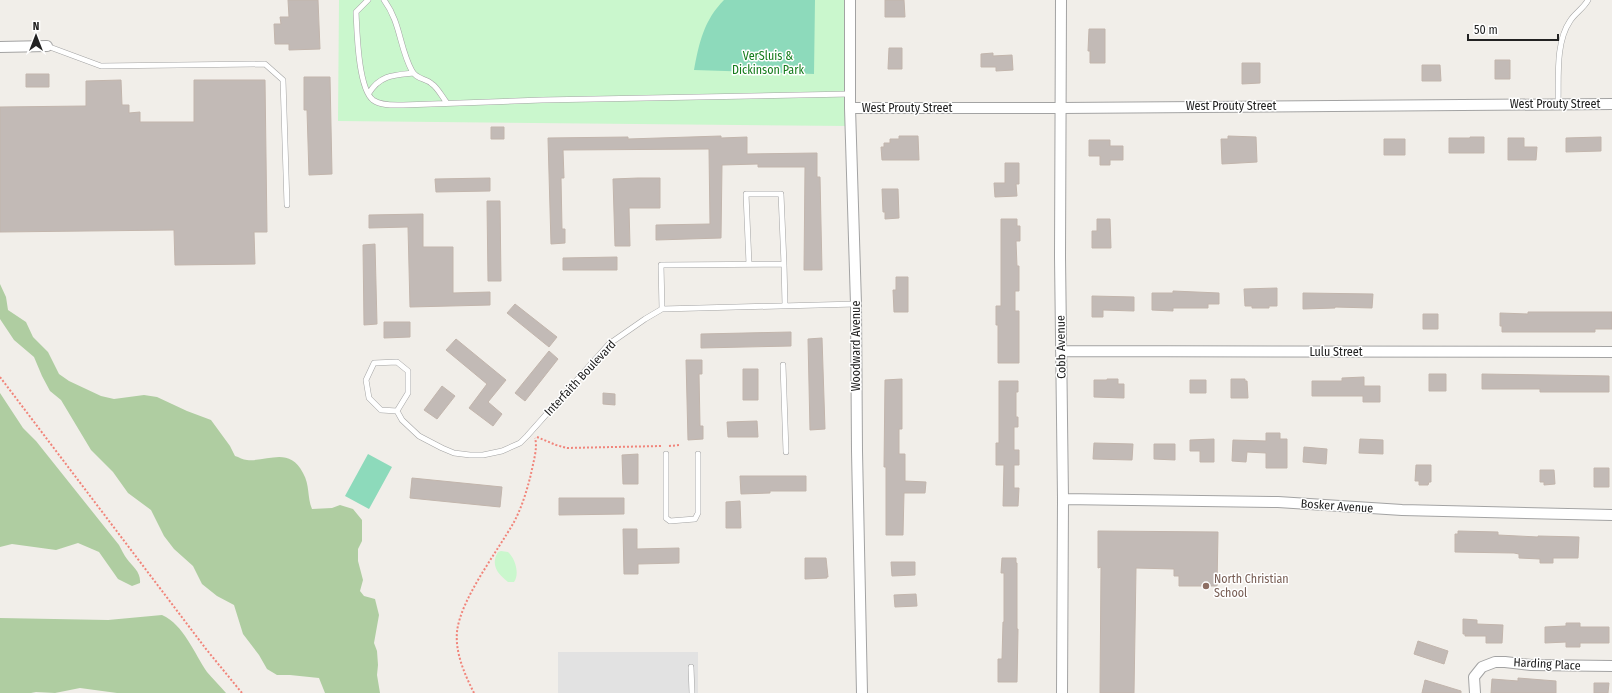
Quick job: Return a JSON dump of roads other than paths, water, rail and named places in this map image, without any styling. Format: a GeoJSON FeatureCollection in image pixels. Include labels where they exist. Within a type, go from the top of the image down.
{"type":"FeatureCollection","features":[{"type":"Feature","properties":{"kind":"street","name":"Woodward Avenue"},"geometry":{"type":"LineString","coordinates":[[850,0],[850,108],[856,304],[856,451],[862,693]]}},
{"type":"Feature","properties":{"kind":"street","name":"Cobb Avenue"},"geometry":{"type":"LineString","coordinates":[[1061,0],[1061,351],[1063,499],[1062,693]]}},
{"type":"Feature","properties":{"kind":"street"},"geometry":{"type":"LineString","coordinates":[[0,47],[47,46]]}},
{"type":"Feature","properties":{"kind":"street","name":"West Prouty Street"},"geometry":{"type":"LineString","coordinates":[[850,108],[1612,104]]}},
{"type":"Feature","properties":{"kind":"street","name":"Lulu Street"},"geometry":{"type":"LineString","coordinates":[[1061,351],[1612,352]]}},
{"type":"Feature","properties":{"kind":"street","name":"Bosker Avenue"},"geometry":{"type":"LineString","coordinates":[[1063,499],[1278,502],[1402,510],[1612,515]]}},
{"type":"Feature","properties":{"kind":"street","name":"Harding Place"},"geometry":{"type":"LineString","coordinates":[[1475,693],[1474,677],[1482,667],[1495,662],[1532,666],[1612,666]]}},
{"type":"Feature","properties":{"kind":"lane"},"geometry":{"type":"LineString","coordinates":[[368,0],[356,12],[358,49],[365,86],[373,99],[384,104],[850,94]]}},
{"type":"Feature","properties":{"kind":"lane"},"geometry":{"type":"LineString","coordinates":[[384,0],[396,20],[406,58],[413,73],[420,79],[432,83],[447,103]]}},
{"type":"Feature","properties":{"kind":"lane"},"geometry":{"type":"LineString","coordinates":[[1558,104],[1561,39],[1570,21],[1588,0]]}},
{"type":"Feature","properties":{"kind":"lane"},"geometry":{"type":"LineString","coordinates":[[47,46],[101,66],[265,64],[283,80],[286,205]]}},
{"type":"Feature","properties":{"kind":"lane"},"geometry":{"type":"LineString","coordinates":[[369,93],[375,83],[394,75],[413,73]]}},
{"type":"Feature","properties":{"kind":"lane"},"geometry":{"type":"LineString","coordinates":[[749,264],[746,194],[781,194],[785,305]]}},
{"type":"Feature","properties":{"kind":"lane"},"geometry":{"type":"LineString","coordinates":[[662,310],[661,264],[784,264]]}},
{"type":"Feature","properties":{"kind":"lane","name":"Interfaith Boulevard"},"geometry":{"type":"LineString","coordinates":[[397,411],[402,420],[419,436],[454,453],[483,455],[502,451],[520,443],[527,436],[609,344],[645,319],[662,310],[856,304]]}},
{"type":"Feature","properties":{"kind":"lane"},"geometry":{"type":"LineString","coordinates":[[397,362],[408,371],[408,393],[397,411],[380,410],[369,398],[366,380],[374,363],[397,362]]}},
{"type":"Feature","properties":{"kind":"lane"},"geometry":{"type":"LineString","coordinates":[[783,365],[786,452]]}},
{"type":"Feature","properties":{"kind":"lane"},"geometry":{"type":"LineString","coordinates":[[666,454],[666,518],[670,521],[695,519],[698,513],[698,454]]}},
{"type":"Feature","properties":{"kind":"lane"},"geometry":{"type":"LineString","coordinates":[[692,667],[692,693]]}},
{"type":"Feature","properties":{"kind":"place","name":"North Christian School"},"geometry":{"type":"Point","coordinates":[1206,586]}},
{"type":"Feature","properties":{"kind":"park label","name":"VerSluis & Dickinson Park"},"geometry":{"type":"Point","coordinates":[768,63]}}]}
